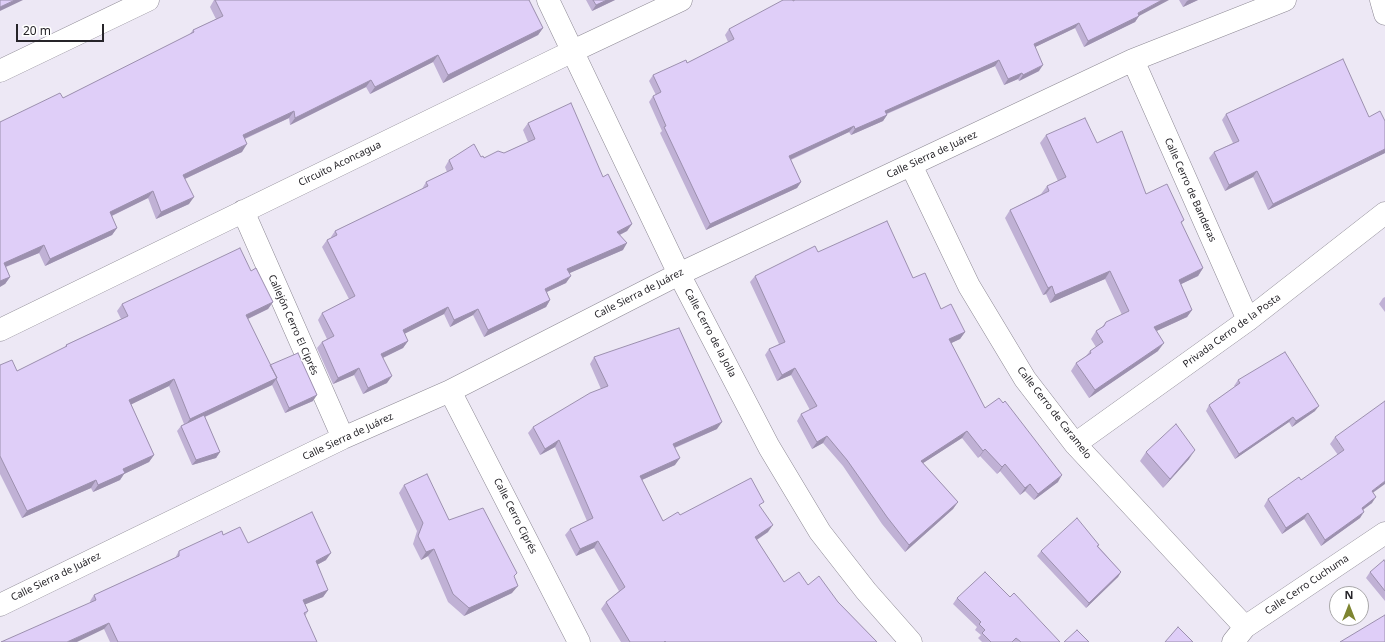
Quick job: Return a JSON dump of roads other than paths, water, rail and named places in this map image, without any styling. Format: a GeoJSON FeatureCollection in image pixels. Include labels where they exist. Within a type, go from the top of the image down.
{"type":"FeatureCollection","features":[{"type":"Feature","properties":{"kind":"street"},"geometry":{"type":"LineString","coordinates":[[0,71],[148,0]]}},
{"type":"Feature","properties":{"kind":"street","name":"Calle Cerro de la Jolla"},"geometry":{"type":"LineString","coordinates":[[548,0],[679,274],[769,446],[820,532],[866,592],[911,642]]}},
{"type":"Feature","properties":{"kind":"street","name":"Circuito Aconcagua"},"geometry":{"type":"LineString","coordinates":[[0,330],[573,51],[681,0]]}},
{"type":"Feature","properties":{"kind":"street","name":"Calle Sierra de Juárez"},"geometry":{"type":"LineString","coordinates":[[0,605],[343,438],[450,391],[679,274],[1133,60],[1285,0]]}},
{"type":"Feature","properties":{"kind":"street"},"geometry":{"type":"LineString","coordinates":[[1381,0],[1385,14]]}},
{"type":"Feature","properties":{"kind":"street","name":"Calle Cerro de Banderas"},"geometry":{"type":"LineString","coordinates":[[1133,60],[1248,320]]}},
{"type":"Feature","properties":{"kind":"street","name":"Calle Cerro de Caramelo"},"geometry":{"type":"LineString","coordinates":[[911,165],[969,286],[1026,379],[1075,444],[1239,634]]}},
{"type":"Feature","properties":{"kind":"street","name":"Callejón Cerro El Ciprés"},"geometry":{"type":"LineString","coordinates":[[243,212],[343,438]]}},
{"type":"Feature","properties":{"kind":"street","name":"Privada Cerro de la Posta"},"geometry":{"type":"LineString","coordinates":[[1075,444],[1248,320],[1385,213]]}},
{"type":"Feature","properties":{"kind":"street","name":"Calle Cerro Ciprés"},"geometry":{"type":"LineString","coordinates":[[450,391],[579,642]]}},
{"type":"Feature","properties":{"kind":"street","name":"Calle Cerro Cuchuma"},"geometry":{"type":"LineString","coordinates":[[1239,634],[1385,534]]}}]}
